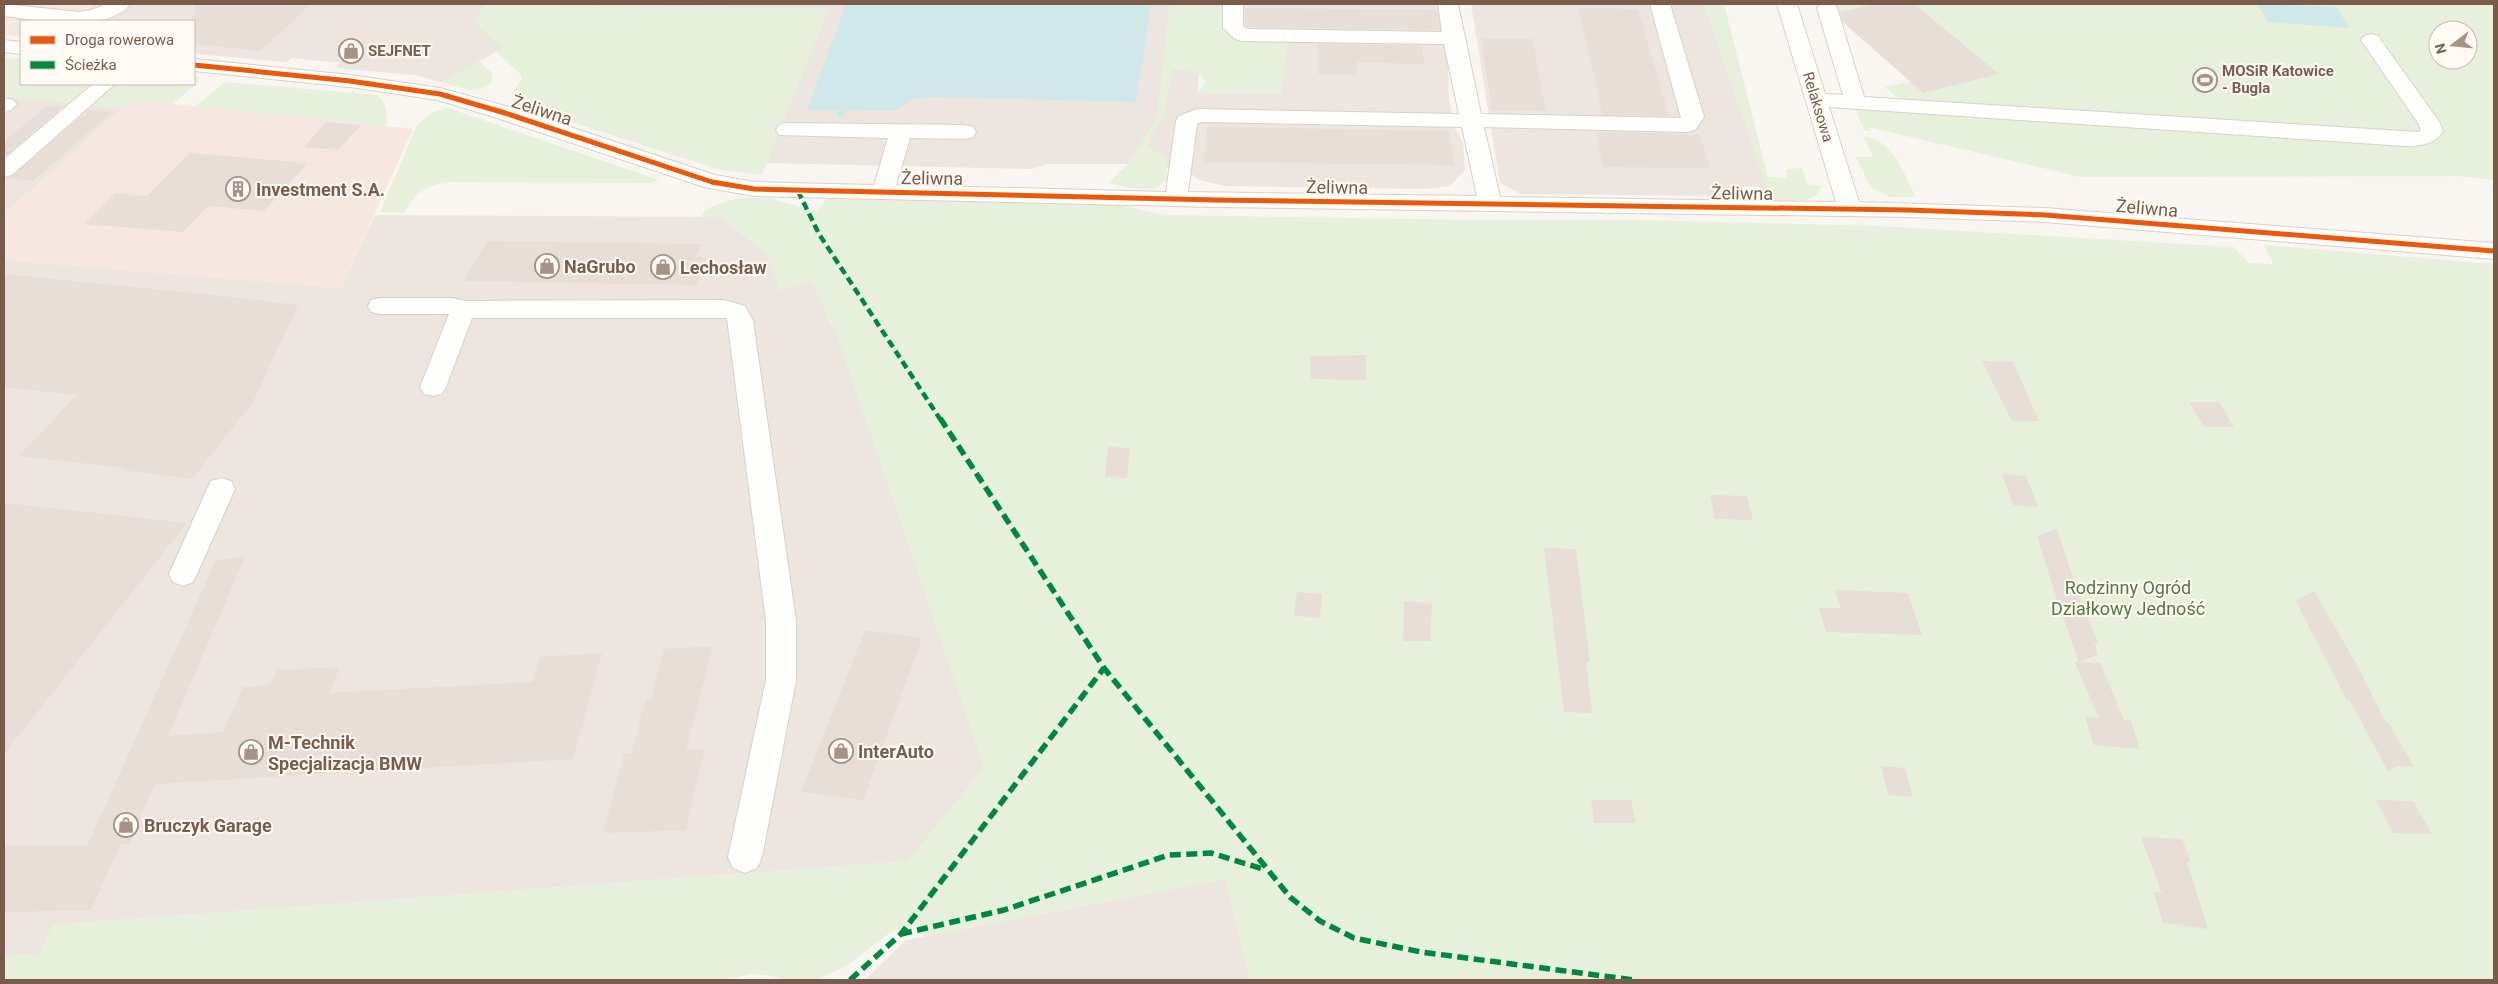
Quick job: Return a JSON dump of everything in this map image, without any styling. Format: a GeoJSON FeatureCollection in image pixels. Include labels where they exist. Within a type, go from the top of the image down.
{"type":"FeatureCollection","features":[{"type":"Feature","properties":{"kind":"street"},"geometry":{"type":"LineString","coordinates":[[4,10],[86,18],[100,15],[120,4]]}},
{"type":"Feature","properties":{"kind":"street"},"geometry":{"type":"LineString","coordinates":[[1233,4],[1233,28],[1242,35],[1453,38]]}},
{"type":"Feature","properties":{"kind":"street"},"geometry":{"type":"LineString","coordinates":[[1448,4],[1453,38],[1490,204]]}},
{"type":"Feature","properties":{"kind":"street"},"geometry":{"type":"LineString","coordinates":[[1176,198],[1187,121],[1196,115],[1687,125],[1694,117],[1660,4]]}},
{"type":"Feature","properties":{"kind":"street","name":"Relaksowa"},"geometry":{"type":"LineString","coordinates":[[1787,4],[1850,209]]}},
{"type":"Feature","properties":{"kind":"street"},"geometry":{"type":"LineString","coordinates":[[1828,8],[1855,102]]}},
{"type":"Feature","properties":{"kind":"street"},"geometry":{"type":"LineString","coordinates":[[1816,100],[2405,139],[2423,138],[2432,132],[2429,123],[2371,40]]}},
{"type":"Feature","properties":{"kind":"street"},"geometry":{"type":"LineString","coordinates":[[4,46],[20,48]]}},
{"type":"Feature","properties":{"kind":"street","name":"Żeliwna"},"geometry":{"type":"LineString","coordinates":[[195,65],[350,81],[440,94],[505,113],[712,182],[775,190],[1850,209],[2045,215],[2494,251]]}},
{"type":"Feature","properties":{"kind":"street"},"geometry":{"type":"LineString","coordinates":[[4,170],[105,85]]}},
{"type":"Feature","properties":{"kind":"street"},"geometry":{"type":"LineString","coordinates":[[787,130],[965,132]]}},
{"type":"Feature","properties":{"kind":"street"},"geometry":{"type":"LineString","coordinates":[[883,192],[901,131]]}},
{"type":"Feature","properties":{"kind":"street"},"geometry":{"type":"LineString","coordinates":[[380,306],[452,306],[462,310],[724,308],[736,312],[741,320],[781,631],[782,680],[745,857]]}},
{"type":"Feature","properties":{"kind":"street"},"geometry":{"type":"LineString","coordinates":[[433,387],[462,310]]}},
{"type":"Feature","properties":{"kind":"street"},"geometry":{"type":"LineString","coordinates":[[183,574],[221,488]]}},
{"type":"Feature","properties":{"kind":"shaded area"},"geometry":{"type":"Polygon","coordinates":[[[4,4],[131,4],[111,20],[20,20],[20,37],[4,35],[4,4]]]}},
{"type":"Feature","properties":{"kind":"shaded area"},"geometry":{"type":"Polygon","coordinates":[[[131,4],[485,4],[475,23],[504,48],[441,82],[414,75],[335,68],[339,63],[292,58],[287,62],[195,54],[195,20],[111,20],[131,4]]]}},
{"type":"Feature","properties":{"kind":"shaded area"},"geometry":{"type":"Polygon","coordinates":[[[558,4],[1170,4],[1163,68],[1191,69],[1199,73],[1198,93],[1281,94],[1287,41],[1237,40],[1238,4],[1446,4],[1449,97],[1454,126],[1463,143],[1465,170],[1450,186],[1425,189],[1226,186],[1199,180],[1185,169],[1128,164],[1048,164],[1031,169],[766,163],[828,9],[557,6],[558,4]]]}},
{"type":"Feature","properties":{"kind":"shaded area"},"geometry":{"type":"Polygon","coordinates":[[[1471,4],[1704,4],[1771,197],[1758,187],[1732,186],[1725,196],[1521,194],[1500,183],[1471,4]]]}},
{"type":"Feature","properties":{"kind":"shaded area"},"geometry":{"type":"Polygon","coordinates":[[[4,96],[122,108],[4,214],[4,96]]]}},
{"type":"Feature","properties":{"kind":"shaded area"},"geometry":{"type":"Polygon","coordinates":[[[136,100],[413,129],[341,288],[4,260],[4,214],[122,108],[136,100]]]}},
{"type":"Feature","properties":{"kind":"shaded area"},"geometry":{"type":"Polygon","coordinates":[[[375,215],[721,217],[767,254],[781,290],[811,280],[821,297],[830,323],[834,326],[985,767],[908,861],[53,925],[39,955],[4,956],[4,260],[341,288],[375,215]]]}},
{"type":"Feature","properties":{"kind":"shaded area"},"geometry":{"type":"Polygon","coordinates":[[[1226,879],[1250,980],[865,980],[906,940],[1226,879]]]}},
{"type":"Feature","properties":{"kind":"green space"},"geometry":{"type":"Polygon","coordinates":[[[485,4],[829,9],[762,175],[720,170],[513,103],[512,93],[522,78],[496,52],[504,48],[475,23],[485,4]]]}},
{"type":"Feature","properties":{"kind":"green space"},"geometry":{"type":"Polygon","coordinates":[[[1170,4],[1229,4],[1229,25],[1287,41],[1281,94],[1198,93],[1206,82],[1199,74],[1192,70],[1173,68],[1164,116],[1152,133],[1148,146],[1166,159],[1167,179],[1155,189],[1131,188],[1108,183],[1128,164],[1157,117],[1170,4]]]}},
{"type":"Feature","properties":{"kind":"green space"},"geometry":{"type":"Polygon","coordinates":[[[1704,4],[1724,4],[1768,177],[1786,178],[1787,169],[1802,168],[1807,184],[1821,186],[1817,195],[1805,200],[1772,200],[1704,4]]]}},
{"type":"Feature","properties":{"kind":"green space","name":"MOSiR Katowice - Bugla"},"geometry":{"type":"Polygon","coordinates":[[[1822,4],[2494,4],[2494,180],[2458,176],[2081,177],[1868,127],[1870,131],[1864,131],[1854,105],[1902,109],[1899,99],[1885,87],[1924,78],[1888,61],[1822,4]]]}},
{"type":"Feature","properties":{"kind":"green space"},"geometry":{"type":"Polygon","coordinates":[[[4,58],[20,59],[20,85],[96,85],[76,104],[4,96],[4,58]]]}},
{"type":"Feature","properties":{"kind":"green space"},"geometry":{"type":"Polygon","coordinates":[[[479,61],[492,73],[492,82],[486,87],[468,90],[441,82],[479,61]]]}},
{"type":"Feature","properties":{"kind":"green space"},"geometry":{"type":"Polygon","coordinates":[[[195,77],[200,78],[195,85],[195,77]]]}},
{"type":"Feature","properties":{"kind":"green space"},"geometry":{"type":"Polygon","coordinates":[[[225,82],[377,95],[386,109],[386,126],[196,106],[225,82]]]}},
{"type":"Feature","properties":{"kind":"green space"},"geometry":{"type":"Polygon","coordinates":[[[114,85],[195,85],[173,104],[136,100],[122,108],[90,105],[114,85]]]}},
{"type":"Feature","properties":{"kind":"green space"},"geometry":{"type":"Polygon","coordinates":[[[448,108],[659,180],[651,183],[448,182],[434,185],[422,191],[412,200],[405,213],[380,212],[417,125],[433,112],[448,108]]]}},
{"type":"Feature","properties":{"kind":"green space"},"geometry":{"type":"Polygon","coordinates":[[[1864,137],[1882,143],[1890,150],[1902,169],[1915,197],[1891,197],[1871,188],[1856,157],[1873,157],[1864,137]]]}},
{"type":"Feature","properties":{"kind":"green space","name":"Rodzinny Ogród Działkowy Jedność"},"geometry":{"type":"Polygon","coordinates":[[[740,198],[768,198],[816,211],[826,199],[1117,205],[1166,215],[1473,220],[1635,220],[1879,226],[2234,247],[2249,263],[2273,264],[2264,245],[2494,264],[2494,980],[1250,980],[1226,879],[924,937],[917,926],[892,931],[845,967],[816,980],[786,980],[768,975],[751,974],[727,980],[4,980],[4,956],[39,955],[53,925],[908,861],[984,767],[834,326],[811,280],[781,291],[767,254],[721,217],[700,217],[712,206],[740,198]]]}},
{"type":"Feature","properties":{"kind":"water"},"geometry":{"type":"Polygon","coordinates":[[[846,4],[1151,4],[1136,102],[933,97],[912,99],[894,111],[807,110],[846,4]]]}},
{"type":"Feature","properties":{"kind":"water"},"geometry":{"type":"Polygon","coordinates":[[[2257,4],[2336,7],[2350,28],[2268,22],[2257,4]]]}},
{"type":"Feature","properties":{"kind":"building"},"geometry":{"type":"Polygon","coordinates":[[[194,4],[311,4],[260,51],[195,44],[194,4]]]}},
{"type":"Feature","properties":{"kind":"building"},"geometry":{"type":"Polygon","coordinates":[[[1876,4],[1914,4],[1999,74],[1923,93],[1843,22],[1840,12],[1876,4]]]}},
{"type":"Feature","properties":{"kind":"building"},"geometry":{"type":"Polygon","coordinates":[[[1245,8],[1437,10],[1440,30],[1248,27],[1245,25],[1245,8]]]}},
{"type":"Feature","properties":{"kind":"building"},"geometry":{"type":"Polygon","coordinates":[[[1578,8],[1638,9],[1669,116],[1603,115],[1578,8]]]}},
{"type":"Feature","properties":{"kind":"building"},"geometry":{"type":"Polygon","coordinates":[[[1481,38],[1532,39],[1546,111],[1492,110],[1481,38]]]}},
{"type":"Feature","properties":{"kind":"building"},"geometry":{"type":"Polygon","coordinates":[[[1318,44],[1422,46],[1424,64],[1357,62],[1357,75],[1318,74],[1318,44]]]}},
{"type":"Feature","properties":{"kind":"building"},"geometry":{"type":"Polygon","coordinates":[[[47,106],[62,107],[4,157],[4,142],[47,106]]]}},
{"type":"Feature","properties":{"kind":"building"},"geometry":{"type":"Polygon","coordinates":[[[89,110],[112,112],[33,181],[8,178],[13,176],[89,110]]]}},
{"type":"Feature","properties":{"kind":"building"},"geometry":{"type":"Polygon","coordinates":[[[326,122],[361,125],[338,150],[304,147],[326,122]]]}},
{"type":"Feature","properties":{"kind":"building"},"geometry":{"type":"Polygon","coordinates":[[[1207,127],[1449,131],[1454,165],[1204,162],[1207,127]]]}},
{"type":"Feature","properties":{"kind":"building"},"geometry":{"type":"Polygon","coordinates":[[[1596,133],[1700,135],[1710,168],[1603,167],[1596,133]]]}},
{"type":"Feature","properties":{"kind":"building","name":"Investment S.A."},"geometry":{"type":"Polygon","coordinates":[[[190,153],[308,163],[264,211],[208,206],[183,232],[84,224],[115,193],[147,196],[190,153]]]}},
{"type":"Feature","properties":{"kind":"building"},"geometry":{"type":"Polygon","coordinates":[[[487,241],[702,244],[696,257],[707,258],[696,285],[464,281],[487,241]]]}},
{"type":"Feature","properties":{"kind":"building"},"geometry":{"type":"Polygon","coordinates":[[[4,274],[298,305],[253,402],[192,479],[122,470],[124,468],[19,456],[77,395],[4,387],[4,274]]]}},
{"type":"Feature","properties":{"kind":"building"},"geometry":{"type":"Polygon","coordinates":[[[1366,355],[1366,380],[1311,379],[1310,356],[1366,355]]]}},
{"type":"Feature","properties":{"kind":"building"},"geometry":{"type":"Polygon","coordinates":[[[1982,361],[2013,362],[2039,421],[2012,421],[1982,361]]]}},
{"type":"Feature","properties":{"kind":"building"},"geometry":{"type":"Polygon","coordinates":[[[2189,402],[2219,402],[2234,427],[2204,427],[2189,402]]]}},
{"type":"Feature","properties":{"kind":"building"},"geometry":{"type":"Polygon","coordinates":[[[1108,447],[1130,448],[1127,478],[1105,477],[1108,447]]]}},
{"type":"Feature","properties":{"kind":"building"},"geometry":{"type":"Polygon","coordinates":[[[2002,474],[2026,476],[2038,507],[2013,505],[2002,474]]]}},
{"type":"Feature","properties":{"kind":"building"},"geometry":{"type":"Polygon","coordinates":[[[1710,495],[1747,496],[1753,520],[1715,519],[1710,495]]]}},
{"type":"Feature","properties":{"kind":"building"},"geometry":{"type":"Polygon","coordinates":[[[4,503],[187,523],[4,754],[4,503]]]}},
{"type":"Feature","properties":{"kind":"building"},"geometry":{"type":"Polygon","coordinates":[[[2057,529],[2084,612],[2098,643],[2094,643],[2098,655],[2079,662],[2037,536],[2057,529]]]}},
{"type":"Feature","properties":{"kind":"building"},"geometry":{"type":"Polygon","coordinates":[[[1544,548],[1576,549],[1590,662],[1586,662],[1592,713],[1564,712],[1544,548]]]}},
{"type":"Feature","properties":{"kind":"building"},"geometry":{"type":"Polygon","coordinates":[[[245,557],[168,736],[223,732],[243,687],[270,685],[277,670],[340,667],[329,693],[532,682],[540,657],[602,653],[573,759],[155,784],[129,844],[121,844],[91,910],[4,912],[4,846],[87,846],[216,560],[245,557]]]}},
{"type":"Feature","properties":{"kind":"building"},"geometry":{"type":"Polygon","coordinates":[[[1835,590],[1908,593],[1922,635],[1826,632],[1819,608],[1841,608],[1835,590]]]}},
{"type":"Feature","properties":{"kind":"building"},"geometry":{"type":"Polygon","coordinates":[[[2314,591],[2361,672],[2386,722],[2389,723],[2414,767],[2398,766],[2388,771],[2350,701],[2347,701],[2296,601],[2314,591]]]}},
{"type":"Feature","properties":{"kind":"building"},"geometry":{"type":"Polygon","coordinates":[[[1297,592],[1322,594],[1320,618],[1294,615],[1297,592]]]}},
{"type":"Feature","properties":{"kind":"building"},"geometry":{"type":"Polygon","coordinates":[[[1404,601],[1432,603],[1430,641],[1403,641],[1404,601]]]}},
{"type":"Feature","properties":{"kind":"building"},"geometry":{"type":"Polygon","coordinates":[[[865,630],[922,638],[863,800],[801,792],[865,630]]]}},
{"type":"Feature","properties":{"kind":"building"},"geometry":{"type":"Polygon","coordinates":[[[713,646],[686,750],[704,749],[686,830],[603,833],[624,754],[632,753],[646,699],[651,699],[664,649],[713,646]]]}},
{"type":"Feature","properties":{"kind":"building"},"geometry":{"type":"Polygon","coordinates":[[[2075,662],[2100,663],[2124,720],[2131,721],[2140,749],[2094,745],[2085,717],[2099,718],[2075,662]]]}},
{"type":"Feature","properties":{"kind":"building"},"geometry":{"type":"Polygon","coordinates":[[[1881,766],[1905,768],[1913,797],[1888,795],[1881,766]]]}},
{"type":"Feature","properties":{"kind":"building"},"geometry":{"type":"Polygon","coordinates":[[[1591,800],[1631,800],[1636,823],[1594,823],[1591,800]]]}},
{"type":"Feature","properties":{"kind":"building"},"geometry":{"type":"Polygon","coordinates":[[[2376,800],[2413,801],[2432,834],[2393,833],[2376,800]]]}},
{"type":"Feature","properties":{"kind":"building"},"geometry":{"type":"Polygon","coordinates":[[[2141,837],[2182,839],[2191,862],[2187,862],[2208,929],[2163,923],[2154,892],[2162,893],[2141,837]]]}},
{"type":"Feature","properties":{"kind":"waterway"},"geometry":{"type":"LineString","coordinates":[[841,114],[842,110]]}},
{"type":"Feature","properties":{"kind":"marked path"},"geometry":{"type":"LineString","coordinates":[[798,191],[819,234],[1104,668],[1290,897],[1320,921],[1354,938],[1421,952],[1634,980]]}},
{"type":"Feature","properties":{"kind":"marked path"},"geometry":{"type":"LineString","coordinates":[[850,980],[901,934],[1104,668]]}},
{"type":"Feature","properties":{"kind":"marked path"},"geometry":{"type":"LineString","coordinates":[[901,934],[1004,910],[1169,855],[1211,853],[1266,870]]}},
{"type":"Feature","properties":{"kind":"cycle path"},"geometry":{"type":"LineString","coordinates":[[195,65],[350,81],[440,94],[505,113],[712,182],[754,189],[1216,200],[1908,210],[2045,215],[2494,251]]}},
{"type":"Feature","properties":{"kind":"place","name":"SEJFNET"},"geometry":{"type":"Point","coordinates":[351,51]}},
{"type":"Feature","properties":{"kind":"place","name":"MOSiR Katowice - Bugla"},"geometry":{"type":"Point","coordinates":[2205,80]}},
{"type":"Feature","properties":{"kind":"place","name":"Investment S.A."},"geometry":{"type":"Point","coordinates":[238,189]}},
{"type":"Feature","properties":{"kind":"place","name":"NaGrubo"},"geometry":{"type":"Point","coordinates":[547,266]}},
{"type":"Feature","properties":{"kind":"place","name":"Lechosław"},"geometry":{"type":"Point","coordinates":[663,267]}},
{"type":"Feature","properties":{"kind":"place","name":"InterAuto"},"geometry":{"type":"Point","coordinates":[841,751]}},
{"type":"Feature","properties":{"kind":"place","name":"M-Technik Specjalizacja BMW"},"geometry":{"type":"Point","coordinates":[251,752]}},
{"type":"Feature","properties":{"kind":"place","name":"Bruczyk Garage"},"geometry":{"type":"Point","coordinates":[126,825]}}]}
